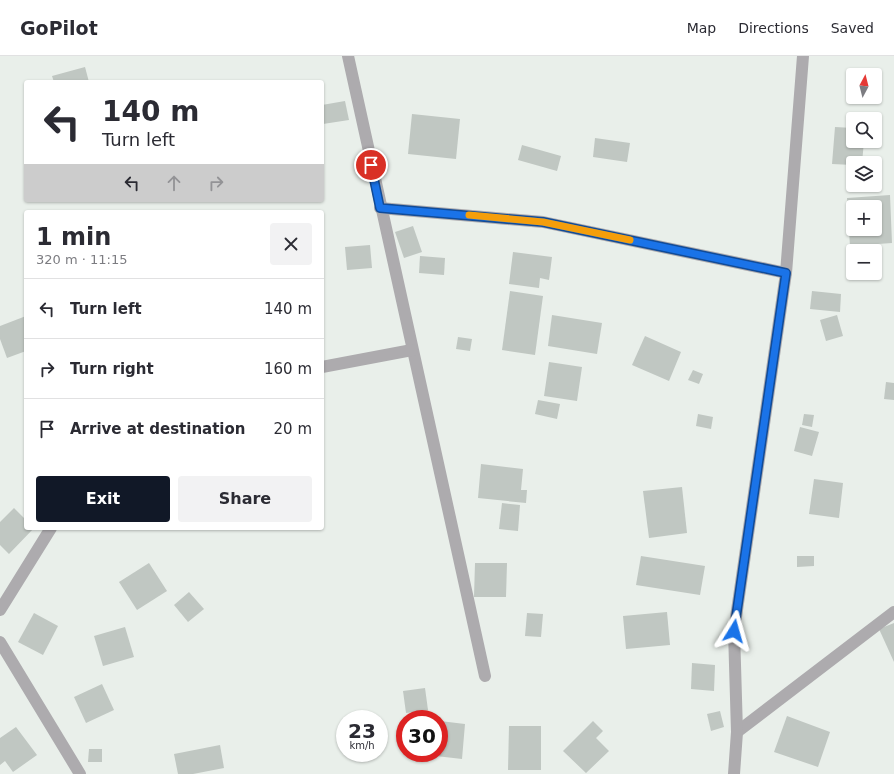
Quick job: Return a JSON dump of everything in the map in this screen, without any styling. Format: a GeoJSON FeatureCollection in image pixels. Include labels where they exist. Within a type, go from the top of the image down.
{"type":"FeatureCollection","features":[{"type":"Feature","properties":{"kind":"street"},"geometry":{"type":"LineString","coordinates":[[348,56],[380,208],[485,676]]}},
{"type":"Feature","properties":{"kind":"street"},"geometry":{"type":"LineString","coordinates":[[734,774],[737,732],[734,631],[786,273],[803,56]]}},
{"type":"Feature","properties":{"kind":"street"},"geometry":{"type":"LineString","coordinates":[[380,208],[543,222],[786,273]]}},
{"type":"Feature","properties":{"kind":"street"},"geometry":{"type":"LineString","coordinates":[[324,367],[412,350]]}},
{"type":"Feature","properties":{"kind":"street"},"geometry":{"type":"LineString","coordinates":[[0,610],[50,530]]}},
{"type":"Feature","properties":{"kind":"street"},"geometry":{"type":"LineString","coordinates":[[737,732],[894,612]]}},
{"type":"Feature","properties":{"kind":"street"},"geometry":{"type":"LineString","coordinates":[[0,642],[80,774]]}},
{"type":"Feature","properties":{"kind":"building"},"geometry":{"type":"Polygon","coordinates":[[[85,67],[88,80],[53,80],[52,76],[85,67]]]}},
{"type":"Feature","properties":{"kind":"building"},"geometry":{"type":"Polygon","coordinates":[[[345,101],[349,120],[324,124],[324,105],[345,101]]]}},
{"type":"Feature","properties":{"kind":"building"},"geometry":{"type":"Polygon","coordinates":[[[412,114],[460,119],[456,159],[408,154],[412,114]]]}},
{"type":"Feature","properties":{"kind":"building"},"geometry":{"type":"Polygon","coordinates":[[[835,127],[846,128],[846,148],[863,148],[863,156],[846,156],[846,165],[832,164],[835,127]]]}},
{"type":"Feature","properties":{"kind":"building"},"geometry":{"type":"Polygon","coordinates":[[[595,138],[630,143],[627,162],[593,157],[595,138]]]}},
{"type":"Feature","properties":{"kind":"building"},"geometry":{"type":"Polygon","coordinates":[[[522,145],[561,156],[557,171],[518,160],[522,145]]]}},
{"type":"Feature","properties":{"kind":"building"},"geometry":{"type":"Polygon","coordinates":[[[890,195],[892,243],[850,244],[849,236],[882,236],[882,200],[847,200],[847,198],[890,195]]]}},
{"type":"Feature","properties":{"kind":"building"},"geometry":{"type":"Polygon","coordinates":[[[413,226],[422,252],[404,258],[395,232],[413,226]]]}},
{"type":"Feature","properties":{"kind":"building"},"geometry":{"type":"Polygon","coordinates":[[[370,245],[372,268],[347,270],[345,247],[370,245]]]}},
{"type":"Feature","properties":{"kind":"building"},"geometry":{"type":"Polygon","coordinates":[[[513,252],[552,257],[549,280],[540,278],[539,288],[509,284],[513,252]]]}},
{"type":"Feature","properties":{"kind":"building"},"geometry":{"type":"Polygon","coordinates":[[[420,256],[445,258],[444,275],[419,273],[420,256]]]}},
{"type":"Feature","properties":{"kind":"building"},"geometry":{"type":"Polygon","coordinates":[[[510,291],[543,296],[535,355],[502,350],[510,291]]]}},
{"type":"Feature","properties":{"kind":"building"},"geometry":{"type":"Polygon","coordinates":[[[812,291],[841,294],[840,312],[810,309],[812,291]]]}},
{"type":"Feature","properties":{"kind":"building"},"geometry":{"type":"Polygon","coordinates":[[[552,315],[602,323],[597,354],[548,346],[552,315]]]}},
{"type":"Feature","properties":{"kind":"building"},"geometry":{"type":"Polygon","coordinates":[[[837,315],[843,336],[826,341],[820,320],[837,315]]]}},
{"type":"Feature","properties":{"kind":"building"},"geometry":{"type":"Polygon","coordinates":[[[24,317],[24,352],[7,358],[0,339],[0,326],[24,317]]]}},
{"type":"Feature","properties":{"kind":"building"},"geometry":{"type":"Polygon","coordinates":[[[645,336],[681,352],[669,381],[632,365],[645,336]]]}},
{"type":"Feature","properties":{"kind":"building"},"geometry":{"type":"Polygon","coordinates":[[[458,337],[472,339],[470,351],[456,349],[458,337]]]}},
{"type":"Feature","properties":{"kind":"building"},"geometry":{"type":"Polygon","coordinates":[[[549,362],[582,367],[577,401],[544,396],[549,362]]]}},
{"type":"Feature","properties":{"kind":"building"},"geometry":{"type":"Polygon","coordinates":[[[693,370],[703,374],[699,384],[688,380],[693,370]]]}},
{"type":"Feature","properties":{"kind":"building"},"geometry":{"type":"Polygon","coordinates":[[[886,382],[894,383],[894,400],[884,399],[886,382]]]}},
{"type":"Feature","properties":{"kind":"building"},"geometry":{"type":"Polygon","coordinates":[[[538,400],[560,404],[557,419],[535,414],[538,400]]]}},
{"type":"Feature","properties":{"kind":"building"},"geometry":{"type":"Polygon","coordinates":[[[698,414],[713,417],[711,429],[696,426],[698,414]]]}},
{"type":"Feature","properties":{"kind":"building"},"geometry":{"type":"Polygon","coordinates":[[[804,414],[814,415],[812,427],[802,425],[804,414]]]}},
{"type":"Feature","properties":{"kind":"building"},"geometry":{"type":"Polygon","coordinates":[[[800,427],[819,432],[812,456],[794,451],[800,427]]]}},
{"type":"Feature","properties":{"kind":"building"},"geometry":{"type":"Polygon","coordinates":[[[481,464],[523,469],[521,490],[527,490],[526,503],[478,498],[481,464]]]}},
{"type":"Feature","properties":{"kind":"building"},"geometry":{"type":"Polygon","coordinates":[[[814,479],[843,483],[839,518],[809,514],[814,479]]]}},
{"type":"Feature","properties":{"kind":"building"},"geometry":{"type":"Polygon","coordinates":[[[682,487],[687,533],[649,538],[643,491],[682,487]]]}},
{"type":"Feature","properties":{"kind":"building"},"geometry":{"type":"Polygon","coordinates":[[[502,503],[520,505],[518,531],[499,529],[502,503]]]}},
{"type":"Feature","properties":{"kind":"building"},"geometry":{"type":"Polygon","coordinates":[[[14,508],[24,518],[24,530],[32,530],[9,554],[0,545],[0,522],[14,508]]]}},
{"type":"Feature","properties":{"kind":"building"},"geometry":{"type":"Polygon","coordinates":[[[641,556],[705,566],[700,595],[636,585],[641,556]]]}},
{"type":"Feature","properties":{"kind":"building"},"geometry":{"type":"Polygon","coordinates":[[[797,556],[814,556],[814,566],[797,567],[797,556]]]}},
{"type":"Feature","properties":{"kind":"building"},"geometry":{"type":"Polygon","coordinates":[[[149,563],[167,591],[137,610],[119,582],[149,563]]]}},
{"type":"Feature","properties":{"kind":"building"},"geometry":{"type":"Polygon","coordinates":[[[475,563],[507,563],[506,597],[474,597],[475,563]]]}},
{"type":"Feature","properties":{"kind":"building"},"geometry":{"type":"Polygon","coordinates":[[[189,592],[204,609],[188,622],[174,605],[189,592]]]}},
{"type":"Feature","properties":{"kind":"building"},"geometry":{"type":"Polygon","coordinates":[[[667,612],[670,645],[626,649],[623,616],[667,612]]]}},
{"type":"Feature","properties":{"kind":"building"},"geometry":{"type":"Polygon","coordinates":[[[34,613],[58,626],[43,655],[18,642],[34,613]]]}},
{"type":"Feature","properties":{"kind":"building"},"geometry":{"type":"Polygon","coordinates":[[[527,613],[543,614],[541,637],[525,636],[527,613]]]}},
{"type":"Feature","properties":{"kind":"building"},"geometry":{"type":"Polygon","coordinates":[[[894,623],[894,662],[879,629],[894,623]]]}},
{"type":"Feature","properties":{"kind":"building"},"geometry":{"type":"Polygon","coordinates":[[[125,627],[134,657],[103,666],[94,636],[125,627]]]}},
{"type":"Feature","properties":{"kind":"building"},"geometry":{"type":"Polygon","coordinates":[[[692,663],[715,665],[714,691],[691,689],[692,663]]]}},
{"type":"Feature","properties":{"kind":"building"},"geometry":{"type":"Polygon","coordinates":[[[102,684],[114,710],[86,723],[74,697],[102,684]]]}},
{"type":"Feature","properties":{"kind":"building"},"geometry":{"type":"Polygon","coordinates":[[[425,688],[428,710],[406,710],[403,691],[425,688]]]}},
{"type":"Feature","properties":{"kind":"building"},"geometry":{"type":"Polygon","coordinates":[[[720,711],[724,727],[711,731],[707,714],[720,711]]]}},
{"type":"Feature","properties":{"kind":"building"},"geometry":{"type":"Polygon","coordinates":[[[787,716],[830,732],[818,767],[774,752],[787,716]]]}},
{"type":"Feature","properties":{"kind":"building"},"geometry":{"type":"Polygon","coordinates":[[[593,721],[603,731],[596,738],[609,751],[586,773],[563,751],[593,721]]]}},
{"type":"Feature","properties":{"kind":"building"},"geometry":{"type":"Polygon","coordinates":[[[448,722],[465,724],[462,759],[448,757],[448,722]]]}},
{"type":"Feature","properties":{"kind":"building"},"geometry":{"type":"Polygon","coordinates":[[[509,726],[541,726],[541,770],[508,770],[509,726]]]}},
{"type":"Feature","properties":{"kind":"building"},"geometry":{"type":"Polygon","coordinates":[[[16,727],[37,755],[13,772],[5,761],[0,765],[0,738],[16,727]]]}},
{"type":"Feature","properties":{"kind":"building"},"geometry":{"type":"Polygon","coordinates":[[[220,745],[224,768],[193,774],[178,774],[174,754],[220,745]]]}},
{"type":"Feature","properties":{"kind":"building"},"geometry":{"type":"Polygon","coordinates":[[[89,749],[102,749],[102,762],[88,762],[89,749]]]}},
{"type":"Feature","properties":{"kind":"slow traffic"},"geometry":{"type":"LineString","coordinates":[[469,215],[543,222],[630,240]]}},
{"type":"Feature","properties":{"kind":"route"},"geometry":{"type":"LineString","coordinates":[[371,165],[380,208],[543,222],[786,273],[734,631]]}}]}
